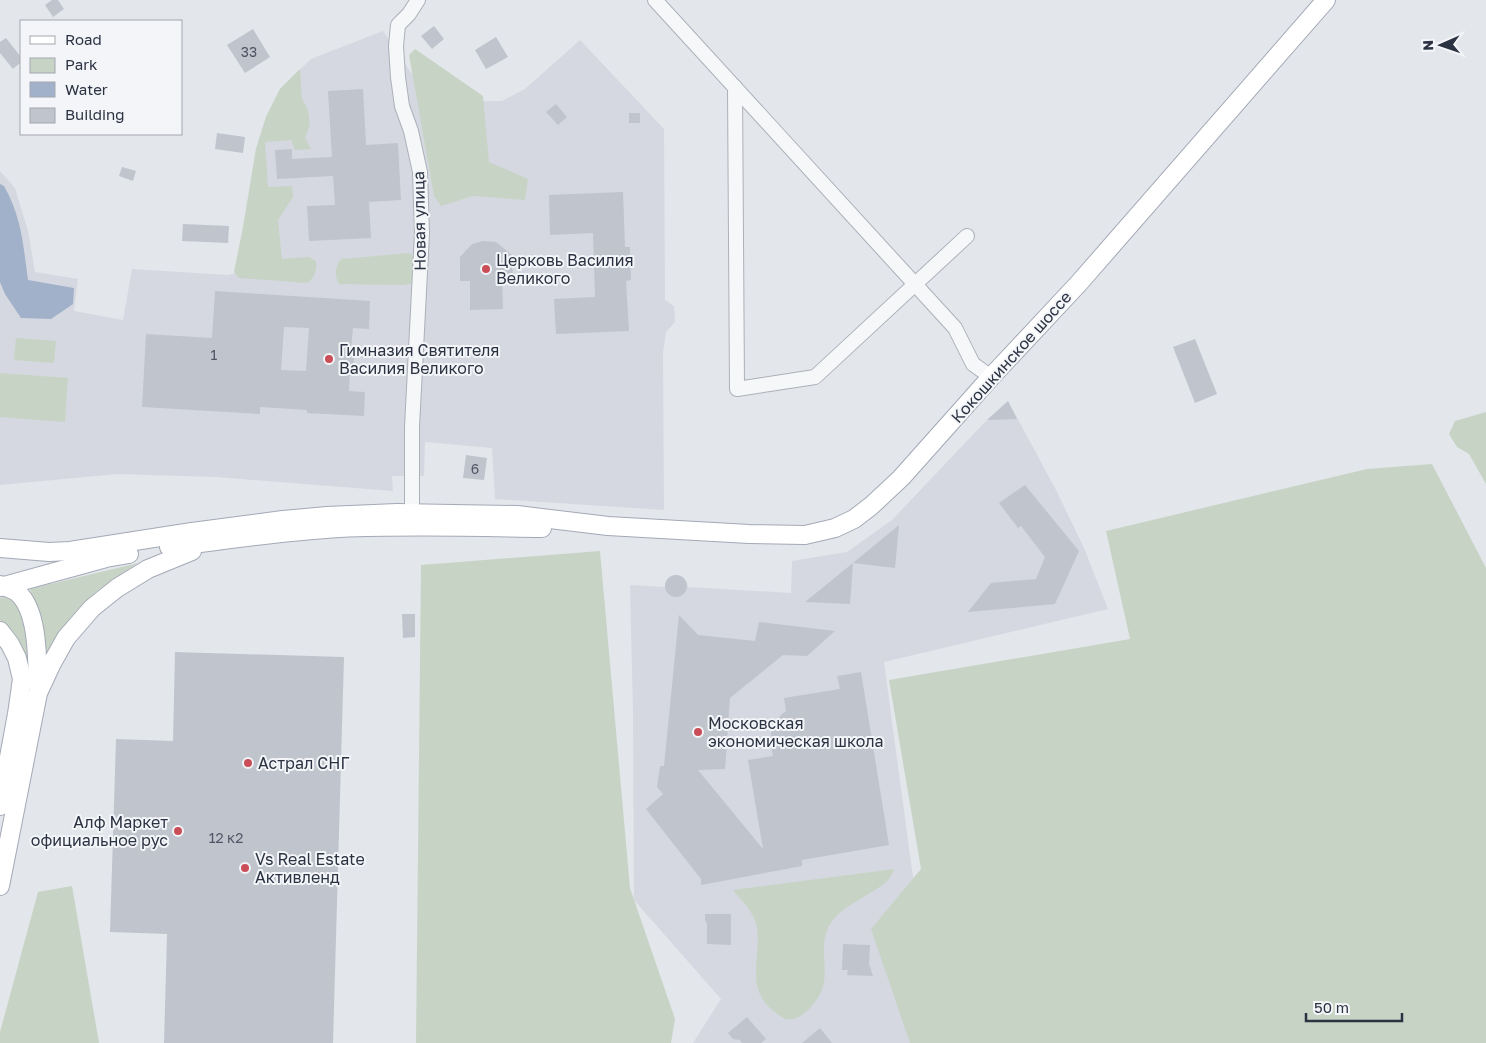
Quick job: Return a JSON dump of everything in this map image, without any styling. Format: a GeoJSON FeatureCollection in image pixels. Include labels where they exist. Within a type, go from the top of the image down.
{"type":"FeatureCollection","features":[{"type":"Feature","properties":{"kind":"main road","name":"Кокошкинское шоссе"},"geometry":{"type":"LineString","coordinates":[[412,520],[517,515],[608,526],[790,535],[816,533],[835,528],[854,519],[881,498],[901,478],[991,377],[1079,283],[1326,0]]}},
{"type":"Feature","properties":{"kind":"main road"},"geometry":{"type":"LineString","coordinates":[[0,548],[49,552],[70,551],[192,532],[310,517],[412,520]]}},
{"type":"Feature","properties":{"kind":"main road"},"geometry":{"type":"LineString","coordinates":[[1,584],[114,556],[149,550],[263,535],[412,520]]}},
{"type":"Feature","properties":{"kind":"main road"},"geometry":{"type":"LineString","coordinates":[[0,886],[38,693],[52,662],[66,638],[92,608],[117,588],[148,569],[202,548],[263,535]]}},
{"type":"Feature","properties":{"kind":"main road"},"geometry":{"type":"LineString","coordinates":[[1,584],[147,540]]}},
{"type":"Feature","properties":{"kind":"main road"},"geometry":{"type":"LineString","coordinates":[[1,584],[17,593],[29,611],[36,646],[38,693]]}},
{"type":"Feature","properties":{"kind":"main road"},"geometry":{"type":"LineString","coordinates":[[0,631],[10,644],[17,658],[22,679],[0,806]]}},
{"type":"Feature","properties":{"kind":"street","name":"Новая улица"},"geometry":{"type":"LineString","coordinates":[[412,520],[412,452],[422,233],[420,172],[411,130],[402,106],[396,52],[398,25],[409,14],[418,0]]}},
{"type":"Feature","properties":{"kind":"street"},"geometry":{"type":"LineString","coordinates":[[655,0],[955,328],[973,364],[991,377]]}},
{"type":"Feature","properties":{"kind":"street"},"geometry":{"type":"LineString","coordinates":[[735,87],[736,389],[815,377],[968,236]]}},
{"type":"Feature","properties":{"kind":"shaded area"},"geometry":{"type":"Polygon","coordinates":[[[383,31],[431,102],[502,101],[525,89],[580,40],[664,129],[665,300],[674,306],[675,322],[666,332],[663,352],[664,510],[495,499],[492,448],[425,442],[424,476],[392,476],[393,491],[216,477],[117,474],[0,485],[0,171],[15,188],[28,231],[35,272],[78,279],[74,311],[123,320],[132,269],[228,275],[236,273],[256,149],[266,117],[280,89],[311,59],[383,31]]]}},
{"type":"Feature","properties":{"kind":"shaded area"},"geometry":{"type":"Polygon","coordinates":[[[1008,401],[1056,490],[1084,548],[1108,609],[884,662],[911,863],[939,1043],[693,1043],[721,999],[634,900],[630,585],[665,587],[667,579],[677,575],[684,578],[688,587],[791,593],[792,561],[847,552],[892,520],[983,424],[1008,401]]]}},
{"type":"Feature","properties":{"kind":"green space"},"geometry":{"type":"Polygon","coordinates":[[[415,49],[483,96],[489,162],[528,179],[525,200],[473,196],[441,206],[434,196],[409,55],[415,49]]]}},
{"type":"Feature","properties":{"kind":"green space"},"geometry":{"type":"Polygon","coordinates":[[[300,69],[302,99],[308,110],[310,125],[305,138],[311,149],[295,150],[291,140],[265,142],[268,187],[292,186],[293,197],[278,220],[282,259],[309,257],[316,261],[315,273],[307,283],[239,278],[234,272],[256,149],[266,117],[280,89],[300,69]]]}},
{"type":"Feature","properties":{"kind":"green space"},"geometry":{"type":"Polygon","coordinates":[[[409,253],[413,256],[414,279],[410,284],[339,284],[337,281],[337,265],[341,259],[409,253]]]}},
{"type":"Feature","properties":{"kind":"green space"},"geometry":{"type":"Polygon","coordinates":[[[16,338],[56,341],[54,363],[14,360],[16,338]]]}},
{"type":"Feature","properties":{"kind":"green space"},"geometry":{"type":"Polygon","coordinates":[[[0,373],[68,378],[65,422],[0,417],[0,373]]]}},
{"type":"Feature","properties":{"kind":"green space"},"geometry":{"type":"Polygon","coordinates":[[[1486,412],[1486,484],[1469,454],[1457,447],[1449,434],[1455,421],[1486,412]]]}},
{"type":"Feature","properties":{"kind":"green space"},"geometry":{"type":"Polygon","coordinates":[[[1432,464],[1486,568],[1486,1043],[910,1043],[871,929],[921,869],[889,680],[1130,639],[1106,531],[1367,469],[1432,464]]]}},
{"type":"Feature","properties":{"kind":"green space"},"geometry":{"type":"Polygon","coordinates":[[[600,551],[630,888],[675,1019],[671,1043],[416,1043],[421,565],[600,551]]]}},
{"type":"Feature","properties":{"kind":"green space"},"geometry":{"type":"Polygon","coordinates":[[[138,563],[93,594],[77,610],[62,629],[44,659],[41,631],[30,589],[138,563]]]}},
{"type":"Feature","properties":{"kind":"green space"},"geometry":{"type":"Polygon","coordinates":[[[3,597],[12,601],[19,609],[24,620],[27,633],[30,681],[25,654],[19,640],[8,626],[0,620],[0,598],[3,597]]]}},
{"type":"Feature","properties":{"kind":"green space"},"geometry":{"type":"Polygon","coordinates":[[[894,869],[887,881],[841,912],[829,926],[824,943],[825,970],[823,988],[810,1008],[801,1016],[791,1019],[786,1019],[772,1010],[762,998],[758,988],[756,966],[758,943],[755,921],[733,890],[894,869]]]}},
{"type":"Feature","properties":{"kind":"green space"},"geometry":{"type":"Polygon","coordinates":[[[72,886],[99,1043],[0,1043],[0,1032],[38,892],[72,886]]]}},
{"type":"Feature","properties":{"kind":"water"},"geometry":{"type":"Polygon","coordinates":[[[0,184],[4,186],[15,209],[23,243],[28,280],[74,288],[73,304],[51,319],[21,318],[5,294],[0,282],[0,184]]]}},
{"type":"Feature","properties":{"kind":"building"},"geometry":{"type":"Polygon","coordinates":[[[52,0],[58,0],[64,9],[53,17],[45,5],[52,0]]]}},
{"type":"Feature","properties":{"kind":"building"},"geometry":{"type":"Polygon","coordinates":[[[434,26],[444,39],[432,49],[421,36],[434,26]]]}},
{"type":"Feature","properties":{"kind":"building"},"geometry":{"type":"Polygon","coordinates":[[[253,29],[270,57],[245,73],[227,45],[253,29]]]}},
{"type":"Feature","properties":{"kind":"building"},"geometry":{"type":"Polygon","coordinates":[[[496,37],[508,57],[486,69],[475,50],[496,37]]]}},
{"type":"Feature","properties":{"kind":"building"},"geometry":{"type":"Polygon","coordinates":[[[6,38],[20,56],[20,63],[13,69],[0,53],[0,42],[6,38]]]}},
{"type":"Feature","properties":{"kind":"building"},"geometry":{"type":"Polygon","coordinates":[[[363,89],[366,145],[398,143],[401,200],[369,202],[371,238],[309,241],[307,206],[335,205],[333,176],[277,179],[275,150],[292,149],[292,159],[332,157],[328,91],[363,89]]]}},
{"type":"Feature","properties":{"kind":"building"},"geometry":{"type":"Polygon","coordinates":[[[556,104],[567,117],[558,125],[546,112],[556,104]]]}},
{"type":"Feature","properties":{"kind":"building"},"geometry":{"type":"Polygon","coordinates":[[[629,113],[640,113],[640,123],[629,123],[629,113]]]}},
{"type":"Feature","properties":{"kind":"building"},"geometry":{"type":"Polygon","coordinates":[[[217,133],[245,137],[243,153],[215,149],[217,133]]]}},
{"type":"Feature","properties":{"kind":"building"},"geometry":{"type":"Polygon","coordinates":[[[122,167],[136,171],[133,181],[119,176],[122,167]]]}},
{"type":"Feature","properties":{"kind":"building"},"geometry":{"type":"Polygon","coordinates":[[[623,192],[625,247],[630,247],[631,280],[626,281],[629,331],[556,334],[554,299],[595,297],[593,233],[550,235],[549,195],[623,192]]]}},
{"type":"Feature","properties":{"kind":"building"},"geometry":{"type":"Polygon","coordinates":[[[183,224],[229,226],[228,243],[182,241],[183,224]]]}},
{"type":"Feature","properties":{"kind":"building","name":"Церковь Василия Великого"},"geometry":{"type":"Polygon","coordinates":[[[483,241],[496,242],[512,255],[513,281],[502,281],[503,309],[470,310],[470,281],[460,281],[460,257],[472,244],[483,241]]]}},
{"type":"Feature","properties":{"kind":"building"},"geometry":{"type":"Polygon","coordinates":[[[215,291],[370,301],[369,329],[353,328],[351,349],[355,349],[353,370],[350,370],[349,391],[365,392],[364,416],[307,413],[307,410],[260,407],[260,414],[142,407],[146,334],[212,338],[215,291]],[[284,327],[281,370],[306,371],[309,328],[284,327]]]}},
{"type":"Feature","properties":{"kind":"building"},"geometry":{"type":"Polygon","coordinates":[[[1195,339],[1217,394],[1195,403],[1173,347],[1195,339]]]}},
{"type":"Feature","properties":{"kind":"building"},"geometry":{"type":"Polygon","coordinates":[[[1008,401],[1017,419],[987,420],[1008,401]]]}},
{"type":"Feature","properties":{"kind":"building"},"geometry":{"type":"Polygon","coordinates":[[[466,455],[487,458],[484,480],[463,478],[466,455]]]}},
{"type":"Feature","properties":{"kind":"building"},"geometry":{"type":"Polygon","coordinates":[[[1025,485],[1079,551],[1055,604],[968,612],[991,583],[1036,579],[1045,557],[1021,526],[1018,528],[999,503],[1025,485]]]}},
{"type":"Feature","properties":{"kind":"building"},"geometry":{"type":"Polygon","coordinates":[[[899,525],[895,568],[853,563],[899,525]]]}},
{"type":"Feature","properties":{"kind":"building"},"geometry":{"type":"Polygon","coordinates":[[[853,563],[850,604],[805,602],[853,563]]]}},
{"type":"Feature","properties":{"kind":"building"},"geometry":{"type":"Polygon","coordinates":[[[676,575],[684,578],[687,586],[684,594],[676,597],[668,594],[665,586],[668,578],[676,575]]]}},
{"type":"Feature","properties":{"kind":"building"},"geometry":{"type":"Polygon","coordinates":[[[402,614],[415,614],[415,637],[403,638],[402,614]]]}},
{"type":"Feature","properties":{"kind":"building"},"geometry":{"type":"Polygon","coordinates":[[[679,615],[698,635],[755,641],[759,622],[835,631],[807,656],[783,655],[730,698],[725,769],[698,770],[763,849],[748,760],[773,756],[770,742],[771,733],[781,715],[786,711],[784,698],[840,689],[837,676],[861,672],[889,845],[802,860],[802,866],[701,885],[701,879],[646,809],[663,794],[657,787],[660,766],[664,766],[679,615]]]}},
{"type":"Feature","properties":{"kind":"building"},"geometry":{"type":"Polygon","coordinates":[[[175,652],[344,657],[333,1043],[164,1043],[167,934],[110,932],[116,739],[173,741],[175,652]]]}},
{"type":"Feature","properties":{"kind":"building"},"geometry":{"type":"Polygon","coordinates":[[[705,914],[731,914],[731,945],[707,944],[705,914]]]}},
{"type":"Feature","properties":{"kind":"building"},"geometry":{"type":"Polygon","coordinates":[[[843,944],[870,945],[869,964],[873,976],[847,975],[848,970],[842,970],[843,944]]]}},
{"type":"Feature","properties":{"kind":"building"},"geometry":{"type":"Polygon","coordinates":[[[747,1017],[766,1039],[761,1043],[742,1043],[740,1040],[733,1039],[728,1033],[747,1017]]]}},
{"type":"Feature","properties":{"kind":"building"},"geometry":{"type":"Polygon","coordinates":[[[820,1028],[832,1043],[802,1043],[820,1028]]]}},
{"type":"Feature","properties":{"kind":"place","name":"Церковь Василия Великого"},"geometry":{"type":"Point","coordinates":[486,269]}},
{"type":"Feature","properties":{"kind":"place","name":"Гимназия Святителя Василия Великого"},"geometry":{"type":"Point","coordinates":[329,359]}},
{"type":"Feature","properties":{"kind":"place","name":"Московская экономическая школа"},"geometry":{"type":"Point","coordinates":[698,732]}},
{"type":"Feature","properties":{"kind":"place","name":"Астрал СНГ"},"geometry":{"type":"Point","coordinates":[248,763]}},
{"type":"Feature","properties":{"kind":"place","name":"Алф Маркет официальное рус"},"geometry":{"type":"Point","coordinates":[178,831]}},
{"type":"Feature","properties":{"kind":"place","name":"Vs Real Estate Активленд"},"geometry":{"type":"Point","coordinates":[245,868]}}]}
